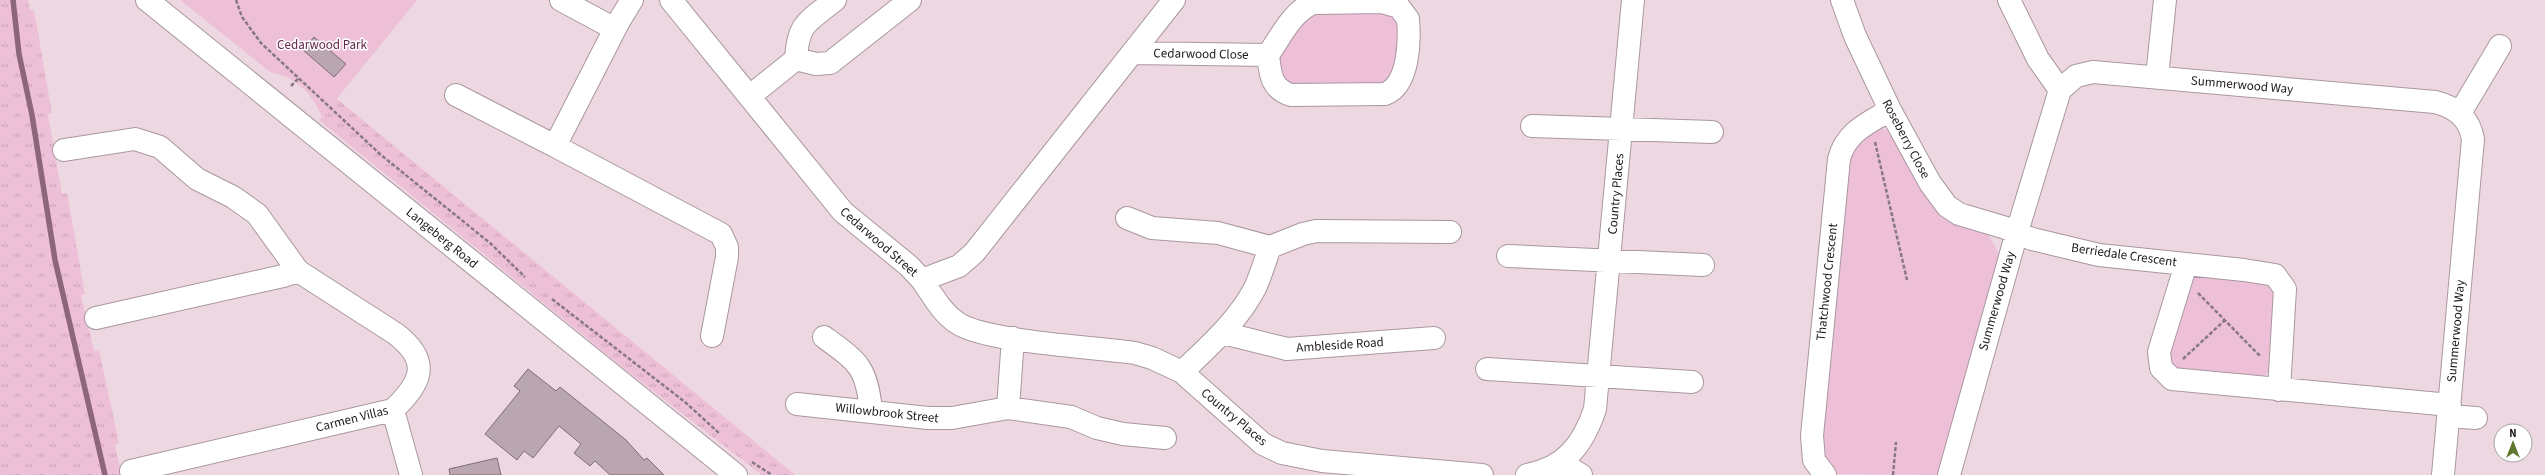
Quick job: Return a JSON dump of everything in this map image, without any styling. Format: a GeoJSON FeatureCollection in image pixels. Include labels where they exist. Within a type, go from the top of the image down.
{"type":"FeatureCollection","features":[{"type":"Feature","properties":{"kind":"street","name":"Langeberg Road"},"geometry":{"type":"LineString","coordinates":[[147,0],[742,467]]}},
{"type":"Feature","properties":{"kind":"street"},"geometry":{"type":"LineString","coordinates":[[561,0],[615,29]]}},
{"type":"Feature","properties":{"kind":"street"},"geometry":{"type":"LineString","coordinates":[[555,146],[615,29],[632,0]]}},
{"type":"Feature","properties":{"kind":"street","name":"Cedarwood Street"},"geometry":{"type":"LineString","coordinates":[[671,0],[843,212],[909,266],[922,280],[959,266],[967,260],[1174,0]]}},
{"type":"Feature","properties":{"kind":"street"},"geometry":{"type":"LineString","coordinates":[[750,96],[796,59],[797,38],[803,26],[835,0]]}},
{"type":"Feature","properties":{"kind":"street"},"geometry":{"type":"LineString","coordinates":[[796,59],[816,64],[830,63],[910,0]]}},
{"type":"Feature","properties":{"kind":"street","name":"Country Places"},"geometry":{"type":"LineString","coordinates":[[1527,475],[1551,469],[1560,463],[1587,431],[1595,409],[1600,376],[1633,0]]}},
{"type":"Feature","properties":{"kind":"street","name":"Roseberry Close"},"geometry":{"type":"LineString","coordinates":[[1842,0],[1855,36],[1890,110],[1930,183],[1947,206],[1960,214],[2017,232]]}},
{"type":"Feature","properties":{"kind":"street"},"geometry":{"type":"LineString","coordinates":[[2009,0],[2038,59],[2060,90]]}},
{"type":"Feature","properties":{"kind":"street"},"geometry":{"type":"LineString","coordinates":[[2157,77],[2165,0]]}},
{"type":"Feature","properties":{"kind":"street"},"geometry":{"type":"LineString","coordinates":[[1382,2],[1399,7],[1408,19],[1403,76],[1393,91],[1385,94],[1291,95],[1283,92],[1275,86],[1271,76],[1268,55],[1296,14],[1304,7],[1313,3],[1382,2]]}},
{"type":"Feature","properties":{"kind":"street"},"geometry":{"type":"LineString","coordinates":[[2460,113],[2500,46]]}},
{"type":"Feature","properties":{"kind":"street","name":"Cedarwood Close"},"geometry":{"type":"LineString","coordinates":[[1133,53],[1268,55]]}},
{"type":"Feature","properties":{"kind":"street","name":"Summerwood Way"},"geometry":{"type":"LineString","coordinates":[[1949,475],[2017,232],[2060,90],[2076,76],[2088,72],[2435,102],[2452,108],[2460,113],[2470,126],[2473,139],[2444,475]]}},
{"type":"Feature","properties":{"kind":"street"},"geometry":{"type":"LineString","coordinates":[[456,95],[721,234],[727,247],[727,257],[712,336]]}},
{"type":"Feature","properties":{"kind":"street","name":"Thatchwood Crescent"},"geometry":{"type":"LineString","coordinates":[[1825,475],[1814,460],[1812,436],[1840,159],[1848,138],[1866,124],[1890,110]]}},
{"type":"Feature","properties":{"kind":"street"},"geometry":{"type":"LineString","coordinates":[[1532,126],[1712,132]]}},
{"type":"Feature","properties":{"kind":"street","name":"Carmen Villas"},"geometry":{"type":"LineString","coordinates":[[64,150],[135,139],[160,147],[197,179],[233,197],[257,214],[298,270],[396,334],[415,352],[418,371],[415,385],[411,392],[393,410],[130,471]]}},
{"type":"Feature","properties":{"kind":"street"},"geometry":{"type":"LineString","coordinates":[[1127,218],[1152,228],[1218,233],[1270,247],[1303,234],[1316,232],[1450,232]]}},
{"type":"Feature","properties":{"kind":"street","name":"Berriedale Crescent"},"geometry":{"type":"LineString","coordinates":[[2017,232],[2032,239],[2099,255],[2184,270],[2271,274],[2280,281],[2285,289],[2280,383]]}},
{"type":"Feature","properties":{"kind":"street"},"geometry":{"type":"LineString","coordinates":[[1182,372],[1223,332],[1254,288],[1270,247]]}},
{"type":"Feature","properties":{"kind":"street"},"geometry":{"type":"LineString","coordinates":[[1508,256],[1703,265]]}},
{"type":"Feature","properties":{"kind":"street"},"geometry":{"type":"LineString","coordinates":[[96,318],[283,276],[298,270]]}},
{"type":"Feature","properties":{"kind":"street","name":"Berriedale Crescent"},"geometry":{"type":"LineString","coordinates":[[2166,375],[2160,364],[2159,352],[2184,270]]}},
{"type":"Feature","properties":{"kind":"street","name":"Country Places"},"geometry":{"type":"LineString","coordinates":[[922,280],[944,312],[964,327],[975,331],[1012,338],[1135,353],[1152,358],[1182,372],[1263,444],[1282,453],[1322,461],[1482,475]]}},
{"type":"Feature","properties":{"kind":"street","name":"Ambleside Road"},"geometry":{"type":"LineString","coordinates":[[1223,332],[1287,349],[1434,338]]}},
{"type":"Feature","properties":{"kind":"street"},"geometry":{"type":"LineString","coordinates":[[824,337],[855,360],[869,388],[871,411]]}},
{"type":"Feature","properties":{"kind":"street"},"geometry":{"type":"LineString","coordinates":[[1008,408],[1012,338]]}},
{"type":"Feature","properties":{"kind":"street"},"geometry":{"type":"LineString","coordinates":[[1487,369],[1692,382]]}},
{"type":"Feature","properties":{"kind":"street"},"geometry":{"type":"LineString","coordinates":[[2166,375],[2180,381],[2280,383],[2449,411],[2476,418]]}},
{"type":"Feature","properties":{"kind":"street","name":"Willowbrook Street"},"geometry":{"type":"LineString","coordinates":[[797,404],[928,418],[952,418],[1008,408],[1071,417],[1097,428],[1123,434],[1165,438]]}},
{"type":"Feature","properties":{"kind":"street"},"geometry":{"type":"LineString","coordinates":[[393,410],[411,475]]}},
{"type":"Feature","properties":{"kind":"street"},"geometry":{"type":"LineString","coordinates":[[1560,463],[1581,475]]}},
{"type":"Feature","properties":{"kind":"path"},"geometry":{"type":"LineString","coordinates":[[236,0],[242,16],[261,43],[382,155],[490,243],[528,280]]}},
{"type":"Feature","properties":{"kind":"path"},"geometry":{"type":"LineString","coordinates":[[291,86],[299,78]]}},
{"type":"Feature","properties":{"kind":"path"},"geometry":{"type":"LineString","coordinates":[[1866,124],[1874,138],[1907,280]]}},
{"type":"Feature","properties":{"kind":"path"},"geometry":{"type":"LineString","coordinates":[[2184,270],[2280,383]]}},
{"type":"Feature","properties":{"kind":"path"},"geometry":{"type":"LineString","coordinates":[[545,294],[565,307],[685,402],[725,439]]}},
{"type":"Feature","properties":{"kind":"path"},"geometry":{"type":"LineString","coordinates":[[2166,375],[2225,320]]}},
{"type":"Feature","properties":{"kind":"path"},"geometry":{"type":"LineString","coordinates":[[1893,475],[1896,442]]}},
{"type":"Feature","properties":{"kind":"path"},"geometry":{"type":"LineString","coordinates":[[742,467],[772,475]]}},
{"type":"Feature","properties":{"kind":"green space"},"geometry":{"type":"Polygon","coordinates":[[[0,0],[28,0],[30,10],[34,10],[52,113],[48,114],[62,194],[67,193],[85,294],[81,295],[94,351],[99,350],[119,443],[115,445],[122,475],[0,475],[0,0]]]}},
{"type":"Feature","properties":{"kind":"green space","name":"Cedarwood Park"},"geometry":{"type":"Polygon","coordinates":[[[180,0],[417,0],[322,117],[318,108],[302,87],[288,78],[270,72],[180,0]]]}},
{"type":"Feature","properties":{"kind":"green space"},"geometry":{"type":"Polygon","coordinates":[[[1387,10],[1400,21],[1396,76],[1391,84],[1290,88],[1280,83],[1279,50],[1305,14],[1387,10]]]}},
{"type":"Feature","properties":{"kind":"green space"},"geometry":{"type":"Polygon","coordinates":[[[337,99],[796,475],[762,475],[627,371],[319,120],[337,99]]]}},
{"type":"Feature","properties":{"kind":"green space"},"geometry":{"type":"Polygon","coordinates":[[[1875,129],[1884,129],[1894,135],[1934,209],[1944,217],[1986,230],[2001,258],[1938,475],[1836,474],[1832,473],[1820,458],[1849,151],[1875,129]]]}},
{"type":"Feature","properties":{"kind":"green space"},"geometry":{"type":"Polygon","coordinates":[[[2199,275],[2275,285],[2270,371],[2261,378],[2179,373],[2166,362],[2193,278],[2199,275]]]}},
{"type":"Feature","properties":{"kind":"building"},"geometry":{"type":"Polygon","coordinates":[[[314,37],[346,64],[334,77],[303,50],[314,37]]]}},
{"type":"Feature","properties":{"kind":"building"},"geometry":{"type":"Polygon","coordinates":[[[528,369],[556,391],[560,387],[626,440],[644,460],[647,458],[664,475],[610,475],[595,461],[590,466],[574,453],[581,444],[559,426],[533,458],[524,451],[517,460],[485,434],[520,391],[514,386],[528,369]]]}},
{"type":"Feature","properties":{"kind":"building"},"geometry":{"type":"Polygon","coordinates":[[[497,458],[501,475],[450,475],[449,469],[497,458]]]}},
{"type":"Feature","properties":{"kind":"waterway"},"geometry":{"type":"LineString","coordinates":[[13,0],[19,54],[32,115],[55,260],[105,475]]}}]}
